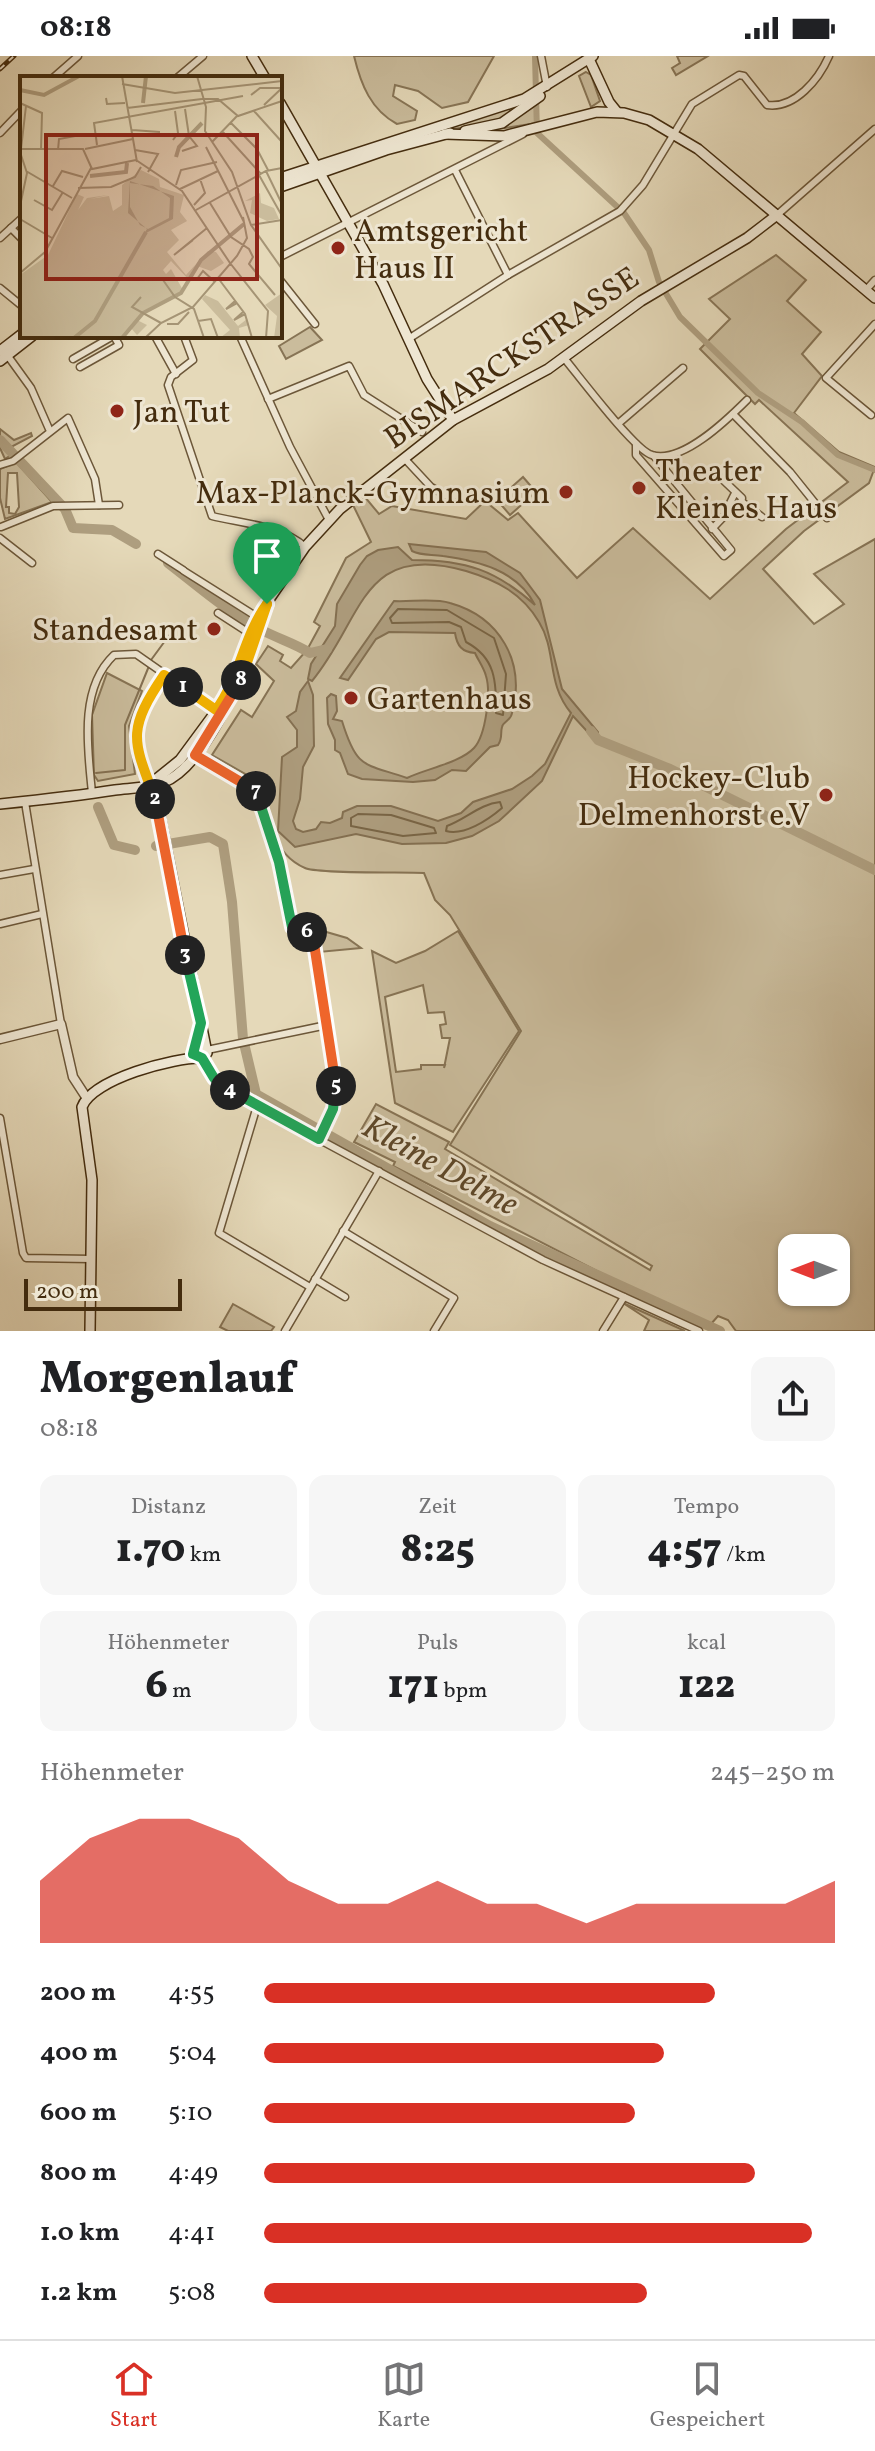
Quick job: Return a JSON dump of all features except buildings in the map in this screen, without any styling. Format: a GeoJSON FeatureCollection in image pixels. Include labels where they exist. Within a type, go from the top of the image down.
{"type":"FeatureCollection","features":[{"type":"Feature","properties":{"kind":"main road"},"geometry":{"type":"LineString","coordinates":[[252,56],[264,76]]}},
{"type":"Feature","properties":{"kind":"main road"},"geometry":{"type":"LineString","coordinates":[[282,186],[317,167],[445,134],[492,127],[591,57],[607,99],[618,112]]}},
{"type":"Feature","properties":{"kind":"main road"},"geometry":{"type":"LineString","coordinates":[[282,177],[541,92]]}},
{"type":"Feature","properties":{"kind":"main road"},"geometry":{"type":"LineString","coordinates":[[597,112],[607,99]]}},
{"type":"Feature","properties":{"kind":"main road"},"geometry":{"type":"LineString","coordinates":[[445,134],[494,137],[597,112],[641,117],[674,133],[875,298]]}},
{"type":"Feature","properties":{"kind":"main road"},"geometry":{"type":"LineString","coordinates":[[284,118],[317,167],[410,338],[427,379],[453,420]]}},
{"type":"Feature","properties":{"kind":"main road","name":"BISMARCKSTRASSE"},"geometry":{"type":"LineString","coordinates":[[219,712],[239,686],[255,627],[267,604],[305,547],[329,520],[453,420],[564,358],[662,287],[747,238],[777,215]]}},
{"type":"Feature","properties":{"kind":"main road"},"geometry":{"type":"LineString","coordinates":[[3,355],[20,336]]}},
{"type":"Feature","properties":{"kind":"main road"},"geometry":{"type":"LineString","coordinates":[[3,355],[29,338]]}},
{"type":"Feature","properties":{"kind":"main road"},"geometry":{"type":"LineString","coordinates":[[0,804],[149,785],[174,776],[195,755],[219,712]]}},
{"type":"Feature","properties":{"kind":"main road"},"geometry":{"type":"LineString","coordinates":[[149,785],[180,760],[219,712]]}},
{"type":"Feature","properties":{"kind":"main road"},"geometry":{"type":"LineString","coordinates":[[90,1331],[92,1180],[82,1107],[86,1097],[104,1084],[197,1051],[201,1031],[158,806],[149,785]]}},
{"type":"Feature","properties":{"kind":"street"},"geometry":{"type":"LineString","coordinates":[[55,76],[78,56]]}},
{"type":"Feature","properties":{"kind":"street"},"geometry":{"type":"LineString","coordinates":[[179,76],[203,56]]}},
{"type":"Feature","properties":{"kind":"street"},"geometry":{"type":"LineString","coordinates":[[541,56],[541,92]]}},
{"type":"Feature","properties":{"kind":"street"},"geometry":{"type":"LineString","coordinates":[[410,338],[508,275],[622,210],[643,185],[692,104],[739,75],[744,76],[767,105],[773,106],[807,89],[818,79],[829,56]]}},
{"type":"Feature","properties":{"kind":"street"},"geometry":{"type":"LineString","coordinates":[[0,133],[20,112]]}},
{"type":"Feature","properties":{"kind":"street"},"geometry":{"type":"LineString","coordinates":[[282,256],[534,129]]}},
{"type":"Feature","properties":{"kind":"street"},"geometry":{"type":"LineString","coordinates":[[777,215],[875,129]]}},
{"type":"Feature","properties":{"kind":"street"},"geometry":{"type":"LineString","coordinates":[[455,170],[508,275]]}},
{"type":"Feature","properties":{"kind":"street"},"geometry":{"type":"LineString","coordinates":[[0,238],[20,220]]}},
{"type":"Feature","properties":{"kind":"street"},"geometry":{"type":"LineString","coordinates":[[11,228],[20,237]]}},
{"type":"Feature","properties":{"kind":"street"},"geometry":{"type":"LineString","coordinates":[[866,290],[875,280]]}},
{"type":"Feature","properties":{"kind":"street"},"geometry":{"type":"LineString","coordinates":[[282,283],[315,324]]}},
{"type":"Feature","properties":{"kind":"street"},"geometry":{"type":"LineString","coordinates":[[0,288],[20,304]]}},
{"type":"Feature","properties":{"kind":"street"},"geometry":{"type":"LineString","coordinates":[[871,415],[826,378],[875,324]]}},
{"type":"Feature","properties":{"kind":"street"},"geometry":{"type":"LineString","coordinates":[[73,359],[114,338]]}},
{"type":"Feature","properties":{"kind":"street"},"geometry":{"type":"LineString","coordinates":[[80,367],[119,345],[116,338]]}},
{"type":"Feature","properties":{"kind":"street"},"geometry":{"type":"LineString","coordinates":[[156,338],[176,374]]}},
{"type":"Feature","properties":{"kind":"street"},"geometry":{"type":"LineString","coordinates":[[185,338],[193,360],[168,385],[212,516],[278,533],[305,547]]}},
{"type":"Feature","properties":{"kind":"street"},"geometry":{"type":"LineString","coordinates":[[241,338],[329,520]]}},
{"type":"Feature","properties":{"kind":"street"},"geometry":{"type":"LineString","coordinates":[[3,355],[31,388],[49,429]]}},
{"type":"Feature","properties":{"kind":"street"},"geometry":{"type":"LineString","coordinates":[[564,358],[636,444],[654,456],[731,550],[724,556],[636,455],[636,444]]}},
{"type":"Feature","properties":{"kind":"street"},"geometry":{"type":"LineString","coordinates":[[268,399],[349,366],[364,395],[422,432]]}},
{"type":"Feature","properties":{"kind":"street"},"geometry":{"type":"LineString","coordinates":[[619,423],[683,368]]}},
{"type":"Feature","properties":{"kind":"street"},"geometry":{"type":"LineString","coordinates":[[654,456],[679,452],[733,414],[747,400]]}},
{"type":"Feature","properties":{"kind":"street"},"geometry":{"type":"LineString","coordinates":[[733,414],[790,472],[827,518]]}},
{"type":"Feature","properties":{"kind":"street"},"geometry":{"type":"LineString","coordinates":[[0,465],[15,458],[49,429],[68,418],[95,479],[99,505]]}},
{"type":"Feature","properties":{"kind":"street"},"geometry":{"type":"LineString","coordinates":[[404,458],[431,487],[444,493]]}},
{"type":"Feature","properties":{"kind":"street"},"geometry":{"type":"LineString","coordinates":[[720,477],[734,495],[762,517]]}},
{"type":"Feature","properties":{"kind":"street"},"geometry":{"type":"LineString","coordinates":[[733,507],[730,499],[734,495]]}},
{"type":"Feature","properties":{"kind":"street"},"geometry":{"type":"LineString","coordinates":[[712,529],[742,502]]}},
{"type":"Feature","properties":{"kind":"street"},"geometry":{"type":"LineString","coordinates":[[0,526],[34,511],[62,506],[119,505]]}},
{"type":"Feature","properties":{"kind":"street"},"geometry":{"type":"LineString","coordinates":[[0,538],[32,563]]}},
{"type":"Feature","properties":{"kind":"street"},"geometry":{"type":"LineString","coordinates":[[158,554],[255,627]]}},
{"type":"Feature","properties":{"kind":"street"},"geometry":{"type":"LineString","coordinates":[[218,613],[255,627]]}},
{"type":"Feature","properties":{"kind":"street"},"geometry":{"type":"LineString","coordinates":[[96,793],[88,736],[89,712],[107,662],[123,652],[150,663],[219,712]]}},
{"type":"Feature","properties":{"kind":"street"},"geometry":{"type":"LineString","coordinates":[[149,785],[138,754],[137,723],[164,675]]}},
{"type":"Feature","properties":{"kind":"street"},"geometry":{"type":"LineString","coordinates":[[195,755],[256,790],[261,799],[292,927],[299,926],[313,937],[337,1091],[320,1136]]}},
{"type":"Feature","properties":{"kind":"street"},"geometry":{"type":"LineString","coordinates":[[25,802],[61,1024],[73,1077],[86,1097]]}},
{"type":"Feature","properties":{"kind":"street"},"geometry":{"type":"LineString","coordinates":[[0,875],[34,869]]}},
{"type":"Feature","properties":{"kind":"street"},"geometry":{"type":"LineString","coordinates":[[0,924],[42,914]]}},
{"type":"Feature","properties":{"kind":"street"},"geometry":{"type":"LineString","coordinates":[[0,1039],[61,1024]]}},
{"type":"Feature","properties":{"kind":"street"},"geometry":{"type":"LineString","coordinates":[[327,1025],[197,1051],[214,1078],[257,1106],[320,1136],[543,1260],[699,1331]]}},
{"type":"Feature","properties":{"kind":"street"},"geometry":{"type":"LineString","coordinates":[[257,1106],[219,1233],[310,1287]]}},
{"type":"Feature","properties":{"kind":"street"},"geometry":{"type":"LineString","coordinates":[[0,1118],[26,1258],[91,1259]]}},
{"type":"Feature","properties":{"kind":"street"},"geometry":{"type":"LineString","coordinates":[[285,1331],[379,1171]]}},
{"type":"Feature","properties":{"kind":"street"},"geometry":{"type":"LineString","coordinates":[[343,1231],[454,1298],[434,1331]]}},
{"type":"Feature","properties":{"kind":"street"},"geometry":{"type":"LineString","coordinates":[[315,1279],[345,1297]]}},
{"type":"Feature","properties":{"kind":"street"},"geometry":{"type":"LineString","coordinates":[[603,1331],[624,1297]]}},
{"type":"Feature","properties":{"kind":"shaded area"},"geometry":{"type":"Polygon","coordinates":[[[354,56],[494,56],[468,102],[442,108],[418,91],[395,85],[393,96],[417,111],[415,120],[397,124],[380,112],[368,96],[354,56]]]}},
{"type":"Feature","properties":{"kind":"shaded area"},"geometry":{"type":"Polygon","coordinates":[[[677,56],[708,56],[676,75],[672,68],[680,63],[677,56]]]}},
{"type":"Feature","properties":{"kind":"shaded area"},"geometry":{"type":"Polygon","coordinates":[[[586,72],[591,75],[600,101],[591,107],[579,76],[586,72]]]}},
{"type":"Feature","properties":{"kind":"shaded area"},"geometry":{"type":"Polygon","coordinates":[[[537,105],[537,123],[472,133],[537,105]]]}},
{"type":"Feature","properties":{"kind":"shaded area"},"geometry":{"type":"Polygon","coordinates":[[[509,108],[511,113],[494,122],[448,130],[355,155],[509,108]]]}},
{"type":"Feature","properties":{"kind":"shaded area"},"geometry":{"type":"Polygon","coordinates":[[[776,255],[806,280],[787,301],[821,332],[802,354],[822,376],[794,413],[839,452],[875,467],[869,483],[804,531],[763,569],[814,624],[844,604],[814,574],[875,539],[875,1331],[736,1331],[728,1320],[718,1316],[711,1324],[634,1290],[393,1166],[395,1162],[354,1142],[376,1104],[449,1142],[445,1149],[650,1270],[652,1266],[450,1145],[521,1031],[450,915],[435,900],[424,873],[312,870],[294,862],[272,832],[261,783],[212,755],[241,710],[252,717],[274,681],[256,664],[268,646],[283,655],[280,661],[291,668],[307,650],[320,626],[314,622],[346,558],[371,542],[353,505],[365,497],[379,514],[392,506],[466,519],[485,501],[508,520],[518,513],[577,578],[633,528],[710,599],[786,529],[848,482],[759,400],[755,404],[700,349],[730,319],[709,299],[776,255]]]}},
{"type":"Feature","properties":{"kind":"shaded area"},"geometry":{"type":"Polygon","coordinates":[[[310,327],[322,340],[286,359],[279,346],[310,327]]]}},
{"type":"Feature","properties":{"kind":"shaded area"},"geometry":{"type":"Polygon","coordinates":[[[0,429],[14,440],[31,433],[32,436],[7,449],[11,455],[5,459],[0,448],[0,429]]]}},
{"type":"Feature","properties":{"kind":"shaded area"},"geometry":{"type":"Polygon","coordinates":[[[16,462],[52,502],[5,519],[0,498],[0,469],[16,462]],[[8,473],[6,507],[9,507],[9,513],[15,514],[19,507],[17,473],[8,473]]]}},
{"type":"Feature","properties":{"kind":"shaded area"},"geometry":{"type":"Polygon","coordinates":[[[523,477],[536,492],[510,515],[497,500],[523,477]]]}},
{"type":"Feature","properties":{"kind":"shaded area"},"geometry":{"type":"Polygon","coordinates":[[[107,673],[142,691],[129,726],[135,774],[98,781],[94,775],[92,715],[107,673]]]}},
{"type":"Feature","properties":{"kind":"shaded area"},"geometry":{"type":"Polygon","coordinates":[[[323,931],[347,938],[361,948],[319,952],[317,939],[323,931]]]}},
{"type":"Feature","properties":{"kind":"shaded area"},"geometry":{"type":"Polygon","coordinates":[[[458,931],[519,1031],[453,1132],[395,1103],[372,951],[396,963],[425,951],[458,931]],[[423,985],[385,997],[396,1072],[421,1069],[421,1065],[445,1065],[450,1038],[442,1038],[440,1025],[446,1024],[444,1012],[428,1013],[423,985]]]}},
{"type":"Feature","properties":{"kind":"shaded area"},"geometry":{"type":"Polygon","coordinates":[[[623,1303],[685,1331],[644,1331],[649,1320],[623,1303]]]}},
{"type":"Feature","properties":{"kind":"shaded area"},"geometry":{"type":"Polygon","coordinates":[[[233,1304],[274,1327],[271,1331],[228,1331],[220,1327],[233,1304]]]}},
{"type":"Feature","properties":{"kind":"water"},"geometry":{"type":"Polygon","coordinates":[[[409,544],[486,552],[520,573],[540,600],[562,689],[598,732],[598,740],[573,716],[542,781],[499,821],[472,836],[446,843],[402,844],[356,834],[295,847],[278,831],[282,757],[297,747],[297,730],[287,717],[296,711],[300,692],[308,681],[313,695],[314,746],[303,767],[300,799],[293,821],[296,829],[303,832],[316,829],[321,822],[330,823],[342,818],[343,812],[357,806],[391,806],[438,821],[461,813],[473,802],[512,789],[532,776],[545,764],[571,713],[558,690],[545,633],[525,603],[488,579],[466,571],[431,565],[405,567],[385,576],[369,591],[312,681],[308,679],[311,664],[335,626],[337,604],[360,565],[367,556],[378,550],[398,547],[412,560],[449,562],[479,569],[507,583],[535,605],[518,583],[495,569],[470,561],[416,553],[409,544]]]}},
{"type":"Feature","properties":{"kind":"water"},"geometry":{"type":"Polygon","coordinates":[[[394,601],[437,601],[468,610],[495,631],[512,659],[515,694],[511,716],[503,725],[498,745],[490,747],[466,771],[452,770],[435,780],[413,782],[362,779],[348,774],[340,753],[335,750],[335,740],[328,724],[327,698],[331,694],[336,696],[337,711],[333,719],[342,721],[358,757],[371,766],[407,778],[468,753],[482,734],[488,702],[486,676],[475,653],[461,648],[455,633],[389,632],[376,639],[348,680],[340,678],[394,601]]]}},
{"type":"Feature","properties":{"kind":"waterway"},"geometry":{"type":"LineString","coordinates":[[535,56],[537,133],[624,213],[649,250],[659,282],[680,317],[758,393],[802,422],[838,455],[875,470]]}},
{"type":"Feature","properties":{"kind":"waterway"},"geometry":{"type":"LineString","coordinates":[[0,440],[65,509],[73,528],[112,530],[136,544]]}},
{"type":"Feature","properties":{"kind":"waterway"},"geometry":{"type":"LineString","coordinates":[[168,563],[260,629],[310,653],[327,649]]}},
{"type":"Feature","properties":{"kind":"waterway"},"geometry":{"type":"LineString","coordinates":[[151,660],[176,626]]}},
{"type":"Feature","properties":{"kind":"waterway"},"geometry":{"type":"LineString","coordinates":[[96,773],[125,770],[125,725],[149,666]]}},
{"type":"Feature","properties":{"kind":"waterway"},"geometry":{"type":"LineString","coordinates":[[591,731],[598,740],[670,769],[875,870]]}},
{"type":"Feature","properties":{"kind":"waterway","name":"Kleine Delme"},"geometry":{"type":"LineString","coordinates":[[98,807],[114,845],[135,850]]}},
{"type":"Feature","properties":{"kind":"waterway","name":"Kleine Delme"},"geometry":{"type":"LineString","coordinates":[[156,846],[210,837],[223,844],[232,902],[243,1039],[256,1094],[490,1226],[720,1331]]}},
{"type":"Feature","properties":{"kind":"railway"},"geometry":{"type":"LineString","coordinates":[[0,69],[14,56]]}},
{"type":"Feature","properties":{"kind":"place","name":"Amtsgericht Haus II"},"geometry":{"type":"Point","coordinates":[338,248]}},
{"type":"Feature","properties":{"kind":"place","name":"Jan Tut"},"geometry":{"type":"Point","coordinates":[117,411]}},
{"type":"Feature","properties":{"kind":"place","name":"Theater Kleines Haus"},"geometry":{"type":"Point","coordinates":[639,488]}},
{"type":"Feature","properties":{"kind":"place","name":"Max-Planck-Gymnasium"},"geometry":{"type":"Point","coordinates":[566,492]}},
{"type":"Feature","properties":{"kind":"place","name":"Standesamt"},"geometry":{"type":"Point","coordinates":[214,629]}},
{"type":"Feature","properties":{"kind":"place","name":"Gartenhaus"},"geometry":{"type":"Point","coordinates":[351,698]}},
{"type":"Feature","properties":{"kind":"place","name":"Hockey-Club Delmenhorst e.V"},"geometry":{"type":"Point","coordinates":[826,795]}},
{"type":"Feature","properties":{"kind":"route"},"geometry":{"type":"LineString","coordinates":[[267,604],[239,686],[195,755],[256,790],[279,862],[292,927],[299,926],[313,937],[337,1091],[333,1109],[319,1139],[226,1088],[214,1078],[202,1058],[196,1058],[193,1054],[201,1023],[181,935],[158,806],[143,775],[135,739],[143,708],[164,675],[216,710],[229,692],[252,628],[267,604]]}}]}
